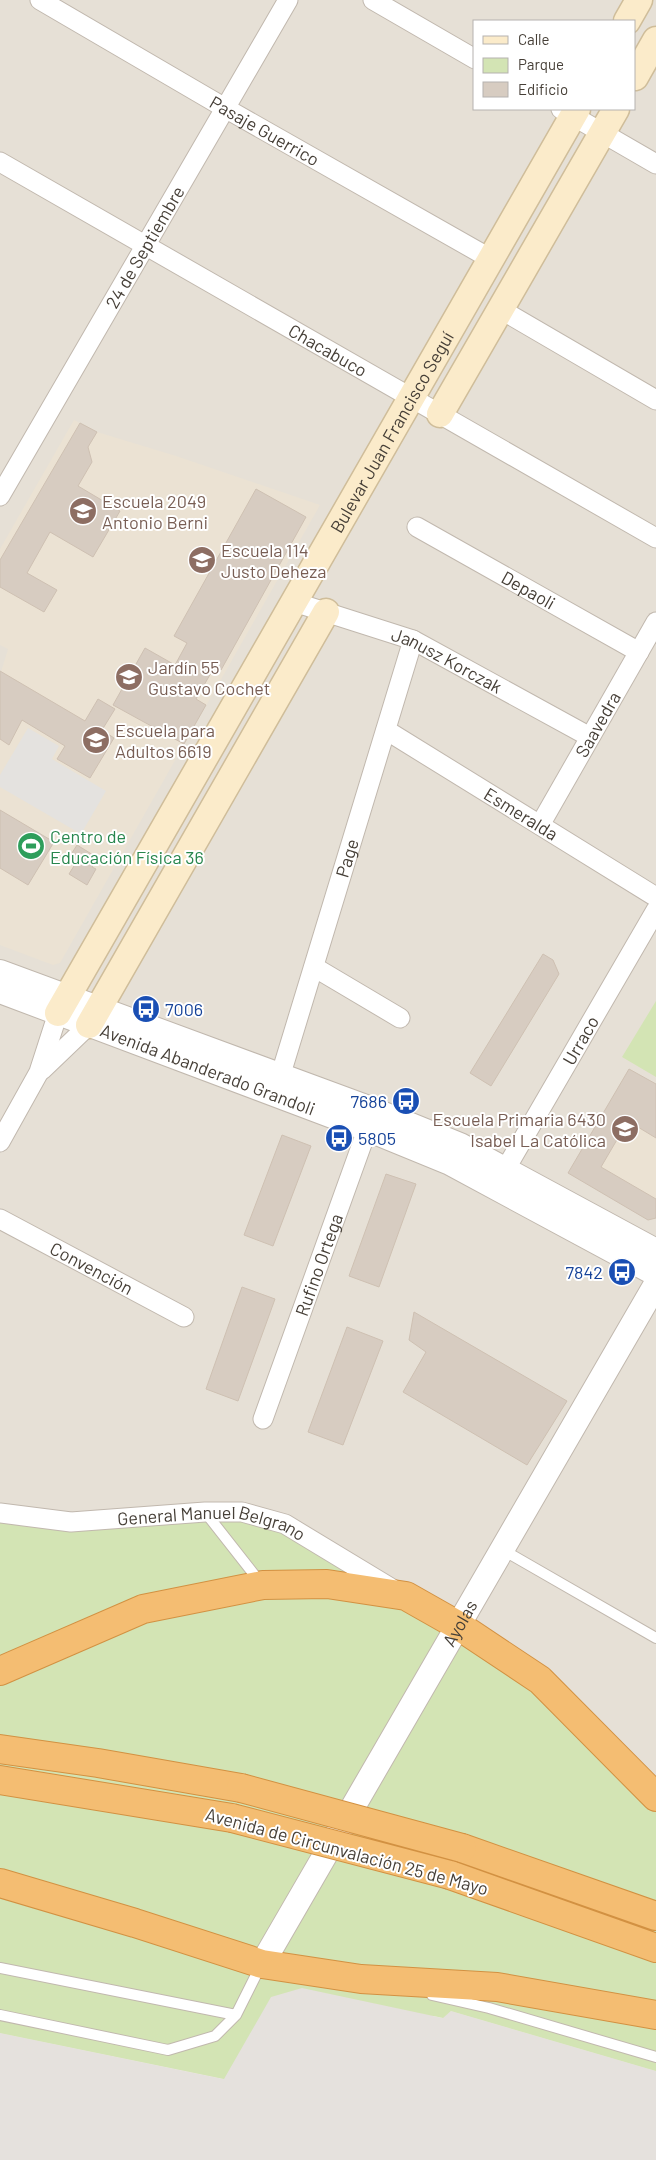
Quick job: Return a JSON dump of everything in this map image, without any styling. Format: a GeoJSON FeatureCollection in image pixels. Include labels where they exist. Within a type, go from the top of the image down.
{"type":"FeatureCollection","features":[{"type":"Feature","properties":{"kind":"highway"},"geometry":{"type":"LineString","coordinates":[[0,1671],[143,1610],[262,1585],[327,1584],[406,1596],[459,1626],[540,1680],[656,1797]]}},
{"type":"Feature","properties":{"kind":"highway","name":"Avenida de Circunvalación 25 de Mayo"},"geometry":{"type":"LineString","coordinates":[[0,1749],[98,1763],[241,1788],[462,1848],[656,1916]]}},
{"type":"Feature","properties":{"kind":"highway","name":"Avenida de Circunvalación 25 de Mayo"},"geometry":{"type":"LineString","coordinates":[[0,1780],[232,1818],[450,1875],[656,1948]]}},
{"type":"Feature","properties":{"kind":"highway"},"geometry":{"type":"LineString","coordinates":[[0,1884],[135,1922],[262,1964],[361,1979],[497,1987],[656,2014]]}},
{"type":"Feature","properties":{"kind":"main road"},"geometry":{"type":"LineString","coordinates":[[628,20],[639,0]]}},
{"type":"Feature","properties":{"kind":"main road"},"geometry":{"type":"LineString","coordinates":[[636,75],[656,40]]}},
{"type":"Feature","properties":{"kind":"main road","name":"Bulevar Juan Francisco Seguí"},"geometry":{"type":"LineString","coordinates":[[440,414],[615,110]]}},
{"type":"Feature","properties":{"kind":"main road","name":"Bulevar Juan Francisco Seguí"},"geometry":{"type":"LineString","coordinates":[[63,1005],[491,259],[570,111]]}},
{"type":"Feature","properties":{"kind":"main road","name":"Bulevar Juan Francisco Seguí"},"geometry":{"type":"LineString","coordinates":[[93,1017],[326,612]]}},
{"type":"Feature","properties":{"kind":"street","name":"Pasaje Guerrico"},"geometry":{"type":"LineString","coordinates":[[40,0],[225,108],[491,259]]}},
{"type":"Feature","properties":{"kind":"street","name":"24 de Septiembre"},"geometry":{"type":"LineString","coordinates":[[0,496],[288,0]]}},
{"type":"Feature","properties":{"kind":"street"},"geometry":{"type":"LineString","coordinates":[[373,0],[473,58]]}},
{"type":"Feature","properties":{"kind":"street"},"geometry":{"type":"LineString","coordinates":[[570,111],[602,133],[656,164]]}},
{"type":"Feature","properties":{"kind":"street","name":"Chacabuco"},"geometry":{"type":"LineString","coordinates":[[0,162],[656,538]]}},
{"type":"Feature","properties":{"kind":"street"},"geometry":{"type":"LineString","coordinates":[[500,310],[656,400]]}},
{"type":"Feature","properties":{"kind":"street","name":"Depaoli"},"geometry":{"type":"LineString","coordinates":[[417,527],[639,652]]}},
{"type":"Feature","properties":{"kind":"street","name":"Janusz Korczak"},"geometry":{"type":"LineString","coordinates":[[294,602],[413,640],[590,737]]}},
{"type":"Feature","properties":{"kind":"street","name":"Saavedra"},"geometry":{"type":"LineString","coordinates":[[540,825],[656,622]]}},
{"type":"Feature","properties":{"kind":"street","name":"Page"},"geometry":{"type":"LineString","coordinates":[[280,1077],[413,640]]}},
{"type":"Feature","properties":{"kind":"street","name":"Esmeralda"},"geometry":{"type":"LineString","coordinates":[[386,730],[656,897]]}},
{"type":"Feature","properties":{"kind":"street","name":"Urraco"},"geometry":{"type":"LineString","coordinates":[[505,1170],[656,910]]}},
{"type":"Feature","properties":{"kind":"street"},"geometry":{"type":"LineString","coordinates":[[314,967],[400,1018]]}},
{"type":"Feature","properties":{"kind":"street","name":"Avenida Abanderado Grandoli"},"geometry":{"type":"LineString","coordinates":[[0,972],[63,1005],[93,1017],[371,1120],[460,1146],[656,1251]]}},
{"type":"Feature","properties":{"kind":"street","name":"Avenida Abanderado Grandoli"},"geometry":{"type":"LineString","coordinates":[[0,991],[63,1005]]}},
{"type":"Feature","properties":{"kind":"street","name":"Bulevar Juan Francisco Seguí"},"geometry":{"type":"LineString","coordinates":[[0,1142],[39,1072],[63,1005]]}},
{"type":"Feature","properties":{"kind":"street","name":"Avenida Abanderado Grandoli"},"geometry":{"type":"LineString","coordinates":[[93,1017],[280,1077],[371,1120],[656,1274]]}},
{"type":"Feature","properties":{"kind":"street","name":"Bulevar Juan Francisco Seguí"},"geometry":{"type":"LineString","coordinates":[[39,1072],[93,1017]]}},
{"type":"Feature","properties":{"kind":"street","name":"Rufino Ortega"},"geometry":{"type":"LineString","coordinates":[[263,1420],[371,1120]]}},
{"type":"Feature","properties":{"kind":"street","name":"Convención"},"geometry":{"type":"LineString","coordinates":[[0,1219],[184,1317]]}},
{"type":"Feature","properties":{"kind":"street","name":"Ayolas"},"geometry":{"type":"LineString","coordinates":[[262,1964],[656,1284]]}},
{"type":"Feature","properties":{"kind":"street","name":"General Manuel Belgrano"},"geometry":{"type":"LineString","coordinates":[[0,1513],[71,1522],[205,1512],[242,1512],[285,1524],[406,1596]]}},
{"type":"Feature","properties":{"kind":"lane"},"geometry":{"type":"LineString","coordinates":[[205,1512],[262,1585]]}},
{"type":"Feature","properties":{"kind":"lane"},"geometry":{"type":"LineString","coordinates":[[503,1550],[656,1638]]}},
{"type":"Feature","properties":{"kind":"lane"},"geometry":{"type":"LineString","coordinates":[[0,2015],[168,2050],[215,2036],[236,2015],[262,1964]]}},
{"type":"Feature","properties":{"kind":"lane"},"geometry":{"type":"LineString","coordinates":[[0,1968],[236,2015]]}},
{"type":"Feature","properties":{"kind":"lane"},"geometry":{"type":"LineString","coordinates":[[361,1979],[489,2008],[656,2057]]}},
{"type":"Feature","properties":{"kind":"shaded area"},"geometry":{"type":"Polygon","coordinates":[[[0,0],[656,0],[656,2071],[451,2011],[224,2079],[0,2033],[0,0]]]}},
{"type":"Feature","properties":{"kind":"shaded area"},"geometry":{"type":"Polygon","coordinates":[[[74,420],[97,432],[176,456],[320,505],[60,963],[53,965],[0,945],[0,675],[8,649],[0,645],[0,549],[74,420]]]}},
{"type":"Feature","properties":{"kind":"shaded area"},"geometry":{"type":"Polygon","coordinates":[[[28,728],[59,746],[52,759],[106,791],[81,834],[0,787],[0,775],[28,728]]]}},
{"type":"Feature","properties":{"kind":"shaded area","name":"Escuela Primaria 6430 Isabel La Católica"},"geometry":{"type":"Polygon","coordinates":[[[629,1069],[656,1084],[656,1218],[568,1173],[629,1069]]]}},
{"type":"Feature","properties":{"kind":"shaded area"},"geometry":{"type":"Polygon","coordinates":[[[302,1988],[442,2018],[451,2011],[656,2071],[656,2160],[0,2160],[0,2033],[223,2079],[271,1997],[302,1988]]]}},
{"type":"Feature","properties":{"kind":"green space"},"geometry":{"type":"Polygon","coordinates":[[[656,1001],[656,1077],[622,1057],[656,1001]]]}},
{"type":"Feature","properties":{"kind":"green space"},"geometry":{"type":"Polygon","coordinates":[[[205,1512],[285,1524],[459,1626],[656,1797],[656,2071],[451,2011],[443,2018],[302,1988],[271,1997],[224,2079],[0,2033],[0,1513],[205,1512]]]}},
{"type":"Feature","properties":{"kind":"building"},"geometry":{"type":"Polygon","coordinates":[[[80,423],[97,432],[88,447],[92,462],[78,486],[120,511],[93,557],[50,532],[27,573],[57,590],[44,612],[0,587],[0,560],[80,423]]]}},
{"type":"Feature","properties":{"kind":"building"},"geometry":{"type":"Polygon","coordinates":[[[256,489],[306,517],[221,670],[215,666],[196,699],[206,705],[184,744],[113,705],[145,648],[175,665],[187,643],[174,636],[256,489]]]}},
{"type":"Feature","properties":{"kind":"building"},"geometry":{"type":"Polygon","coordinates":[[[0,671],[85,721],[98,699],[115,709],[102,730],[114,738],[90,778],[57,759],[65,746],[22,720],[9,745],[0,739],[0,671]]]}},
{"type":"Feature","properties":{"kind":"building"},"geometry":{"type":"Polygon","coordinates":[[[0,810],[54,842],[28,885],[0,868],[0,810]]]}},
{"type":"Feature","properties":{"kind":"building"},"geometry":{"type":"Polygon","coordinates":[[[77,845],[98,858],[92,867],[96,869],[87,885],[69,874],[77,861],[70,856],[77,845]]]}},
{"type":"Feature","properties":{"kind":"building"},"geometry":{"type":"Polygon","coordinates":[[[543,954],[553,960],[559,974],[491,1086],[470,1073],[543,954]]]}},
{"type":"Feature","properties":{"kind":"building","name":"Escuela Primaria 6430 Isabel La Católica"},"geometry":{"type":"Polygon","coordinates":[[[629,1069],[656,1084],[656,1138],[628,1121],[601,1167],[656,1199],[656,1218],[648,1220],[568,1173],[629,1069]]]}},
{"type":"Feature","properties":{"kind":"building"},"geometry":{"type":"Polygon","coordinates":[[[282,1135],[311,1146],[273,1246],[244,1235],[282,1135]]]}},
{"type":"Feature","properties":{"kind":"building"},"geometry":{"type":"Polygon","coordinates":[[[386,1174],[416,1184],[379,1287],[349,1276],[386,1174]]]}},
{"type":"Feature","properties":{"kind":"building"},"geometry":{"type":"Polygon","coordinates":[[[242,1287],[275,1299],[238,1401],[206,1389],[242,1287]]]}},
{"type":"Feature","properties":{"kind":"building"},"geometry":{"type":"Polygon","coordinates":[[[414,1312],[567,1401],[527,1465],[403,1392],[426,1352],[409,1340],[414,1312]]]}},
{"type":"Feature","properties":{"kind":"building"},"geometry":{"type":"Polygon","coordinates":[[[347,1327],[383,1341],[343,1445],[308,1432],[347,1327]]]}},
{"type":"Feature","properties":{"kind":"place","name":"Escuela 2049 Antonio Berni"},"geometry":{"type":"Point","coordinates":[83,511]}},
{"type":"Feature","properties":{"kind":"place","name":"Escuela 114 Justo Deheza"},"geometry":{"type":"Point","coordinates":[202,560]}},
{"type":"Feature","properties":{"kind":"place","name":"Jardín 55 Gustavo Cochet"},"geometry":{"type":"Point","coordinates":[129,677]}},
{"type":"Feature","properties":{"kind":"place","name":"Escuela para Adultos 6619"},"geometry":{"type":"Point","coordinates":[96,740]}},
{"type":"Feature","properties":{"kind":"place","name":"Centro de Educación Física 36"},"geometry":{"type":"Point","coordinates":[31,846]}},
{"type":"Feature","properties":{"kind":"place","name":"7006"},"geometry":{"type":"Point","coordinates":[146,1009]}},
{"type":"Feature","properties":{"kind":"place","name":"7686"},"geometry":{"type":"Point","coordinates":[406,1101]}},
{"type":"Feature","properties":{"kind":"place","name":"Escuela Primaria 6430 Isabel La Católica"},"geometry":{"type":"Point","coordinates":[625,1129]}},
{"type":"Feature","properties":{"kind":"place","name":"5805"},"geometry":{"type":"Point","coordinates":[339,1138]}},
{"type":"Feature","properties":{"kind":"place","name":"7842"},"geometry":{"type":"Point","coordinates":[622,1272]}}]}
